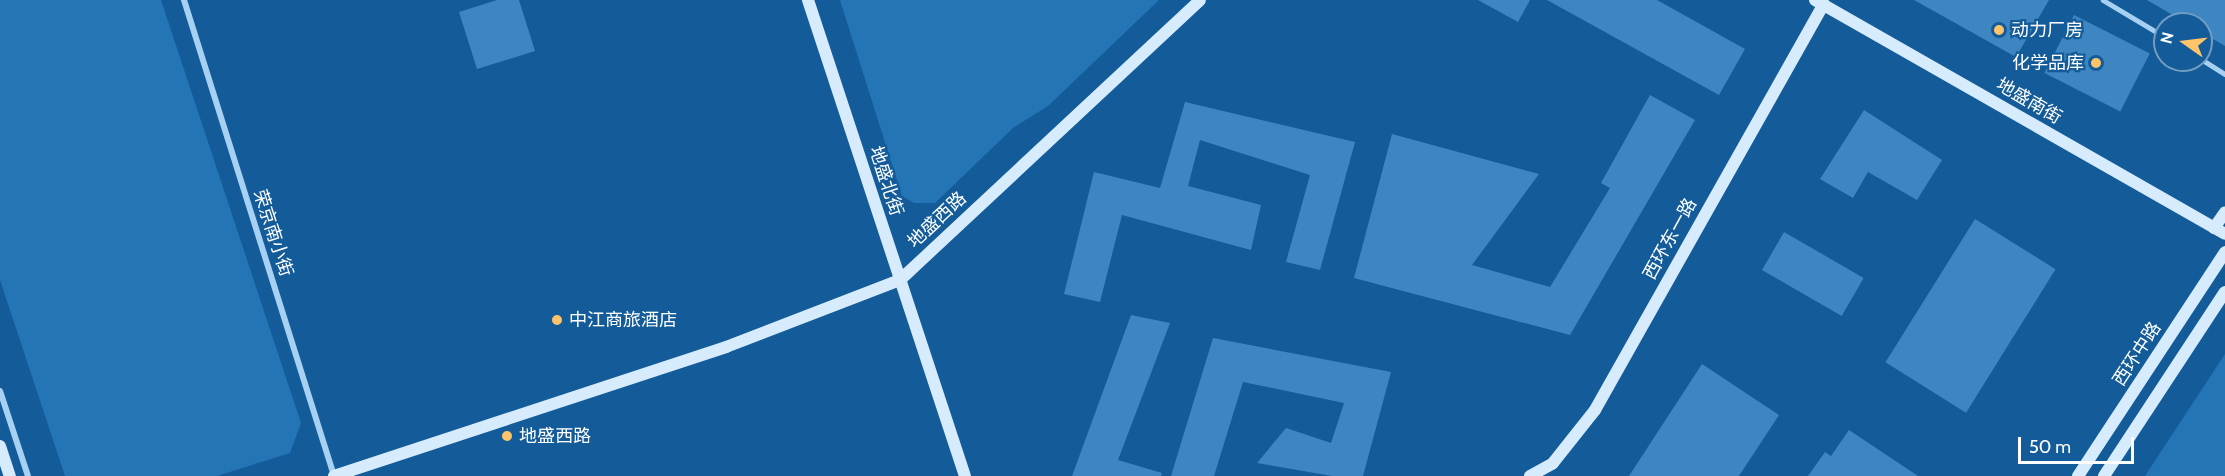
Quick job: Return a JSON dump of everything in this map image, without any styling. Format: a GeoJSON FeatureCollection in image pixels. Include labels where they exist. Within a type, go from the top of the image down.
{"type":"FeatureCollection","features":[{"type":"Feature","properties":{"kind":"street","name":"荣京南小街"},"geometry":{"type":"LineString","coordinates":[[184,0],[334,476]]}},
{"type":"Feature","properties":{"kind":"street","name":"地盛北街"},"geometry":{"type":"LineString","coordinates":[[808,0],[965,476]]}},
{"type":"Feature","properties":{"kind":"street","name":"地盛西路"},"geometry":{"type":"LineString","coordinates":[[334,476],[726,347],[900,280],[1200,0]]}},
{"type":"Feature","properties":{"kind":"street","name":"地盛南街"},"geometry":{"type":"LineString","coordinates":[[1819,2],[2220,231]]}},
{"type":"Feature","properties":{"kind":"street","name":"西环东一路"},"geometry":{"type":"LineString","coordinates":[[1530,476],[1553,463],[1595,410],[1819,2]]}},
{"type":"Feature","properties":{"kind":"street"},"geometry":{"type":"LineString","coordinates":[[2220,231],[2225,212]]}},
{"type":"Feature","properties":{"kind":"street","name":"西环中路"},"geometry":{"type":"LineString","coordinates":[[2078,476],[2225,252]]}},
{"type":"Feature","properties":{"kind":"street"},"geometry":{"type":"LineString","coordinates":[[2104,476],[2225,292]]}},
{"type":"Feature","properties":{"kind":"street"},"geometry":{"type":"LineString","coordinates":[[0,391],[28,476]]}},
{"type":"Feature","properties":{"kind":"street"},"geometry":{"type":"LineString","coordinates":[[0,446],[10,476]]}},
{"type":"Feature","properties":{"kind":"lane"},"geometry":{"type":"LineString","coordinates":[[2103,0],[2153,31]]}},
{"type":"Feature","properties":{"kind":"shaded area"},"geometry":{"type":"Polygon","coordinates":[[[0,0],[161,0],[301,423],[290,453],[217,476],[65,476],[0,280],[0,0]]]}},
{"type":"Feature","properties":{"kind":"shaded area"},"geometry":{"type":"Polygon","coordinates":[[[840,0],[1159,0],[1048,106],[1013,128],[935,203],[914,203],[902,196],[840,0]]]}},
{"type":"Feature","properties":{"kind":"shaded area"},"geometry":{"type":"Polygon","coordinates":[[[2225,354],[2225,476],[2145,476],[2225,354]]]}},
{"type":"Feature","properties":{"kind":"building"},"geometry":{"type":"Polygon","coordinates":[[[497,0],[519,0],[535,51],[477,69],[459,12],[497,0]]]}},
{"type":"Feature","properties":{"kind":"building"},"geometry":{"type":"Polygon","coordinates":[[[1478,0],[1530,0],[1518,22],[1478,0]]]}},
{"type":"Feature","properties":{"kind":"building"},"geometry":{"type":"Polygon","coordinates":[[[1547,0],[1657,0],[1745,49],[1719,95],[1547,0]]]}},
{"type":"Feature","properties":{"kind":"building","name":"动力厂房"},"geometry":{"type":"Polygon","coordinates":[[[1914,0],[2049,0],[2016,57],[1914,0]]]}},
{"type":"Feature","properties":{"kind":"building"},"geometry":{"type":"Polygon","coordinates":[[[2147,0],[2225,0],[2225,46],[2213,39],[2213,12],[2168,12],[2147,0]]]}},
{"type":"Feature","properties":{"kind":"building","name":"化学品库"},"geometry":{"type":"Polygon","coordinates":[[[2074,15],[2150,54],[2120,112],[2044,73],[2074,15]]]}},
{"type":"Feature","properties":{"kind":"building"},"geometry":{"type":"Polygon","coordinates":[[[1650,95],[1695,120],[1570,335],[1354,278],[1392,134],[1539,174],[1472,265],[1550,287],[1610,188],[1601,183],[1650,95]]]}},
{"type":"Feature","properties":{"kind":"building"},"geometry":{"type":"Polygon","coordinates":[[[1185,102],[1355,142],[1320,270],[1286,262],[1310,175],[1200,140],[1188,186],[1261,205],[1251,250],[1122,215],[1100,302],[1064,294],[1094,172],[1160,188],[1185,102]]]}},
{"type":"Feature","properties":{"kind":"building"},"geometry":{"type":"Polygon","coordinates":[[[1864,110],[1942,160],[1917,200],[1868,172],[1853,198],[1820,179],[1864,110]]]}},
{"type":"Feature","properties":{"kind":"building"},"geometry":{"type":"Polygon","coordinates":[[[1975,219],[2056,269],[1966,413],[1885,362],[1975,219]]]}},
{"type":"Feature","properties":{"kind":"building"},"geometry":{"type":"Polygon","coordinates":[[[1784,232],[1864,278],[1842,316],[1762,270],[1784,232]]]}},
{"type":"Feature","properties":{"kind":"building"},"geometry":{"type":"Polygon","coordinates":[[[1131,315],[1170,323],[1118,460],[1162,473],[1161,476],[1072,476],[1131,315]]]}},
{"type":"Feature","properties":{"kind":"building"},"geometry":{"type":"Polygon","coordinates":[[[1213,338],[1391,372],[1363,476],[1332,476],[1257,463],[1286,428],[1331,443],[1344,403],[1243,382],[1214,476],[1171,476],[1213,338]]]}},
{"type":"Feature","properties":{"kind":"building"},"geometry":{"type":"Polygon","coordinates":[[[1702,364],[1779,415],[1739,476],[1629,476],[1702,364]]]}},
{"type":"Feature","properties":{"kind":"building"},"geometry":{"type":"Polygon","coordinates":[[[1849,430],[1918,476],[1808,476],[1825,452],[1831,456],[1849,430]]]}},
{"type":"Feature","properties":{"kind":"place","name":"动力厂房"},"geometry":{"type":"Point","coordinates":[1999,30]}},
{"type":"Feature","properties":{"kind":"place","name":"化学品库"},"geometry":{"type":"Point","coordinates":[2096,63]}},
{"type":"Feature","properties":{"kind":"place","name":"中江商旅酒店"},"geometry":{"type":"Point","coordinates":[557,320]}},
{"type":"Feature","properties":{"kind":"place","name":"地盛西路"},"geometry":{"type":"Point","coordinates":[507,436]}}]}
